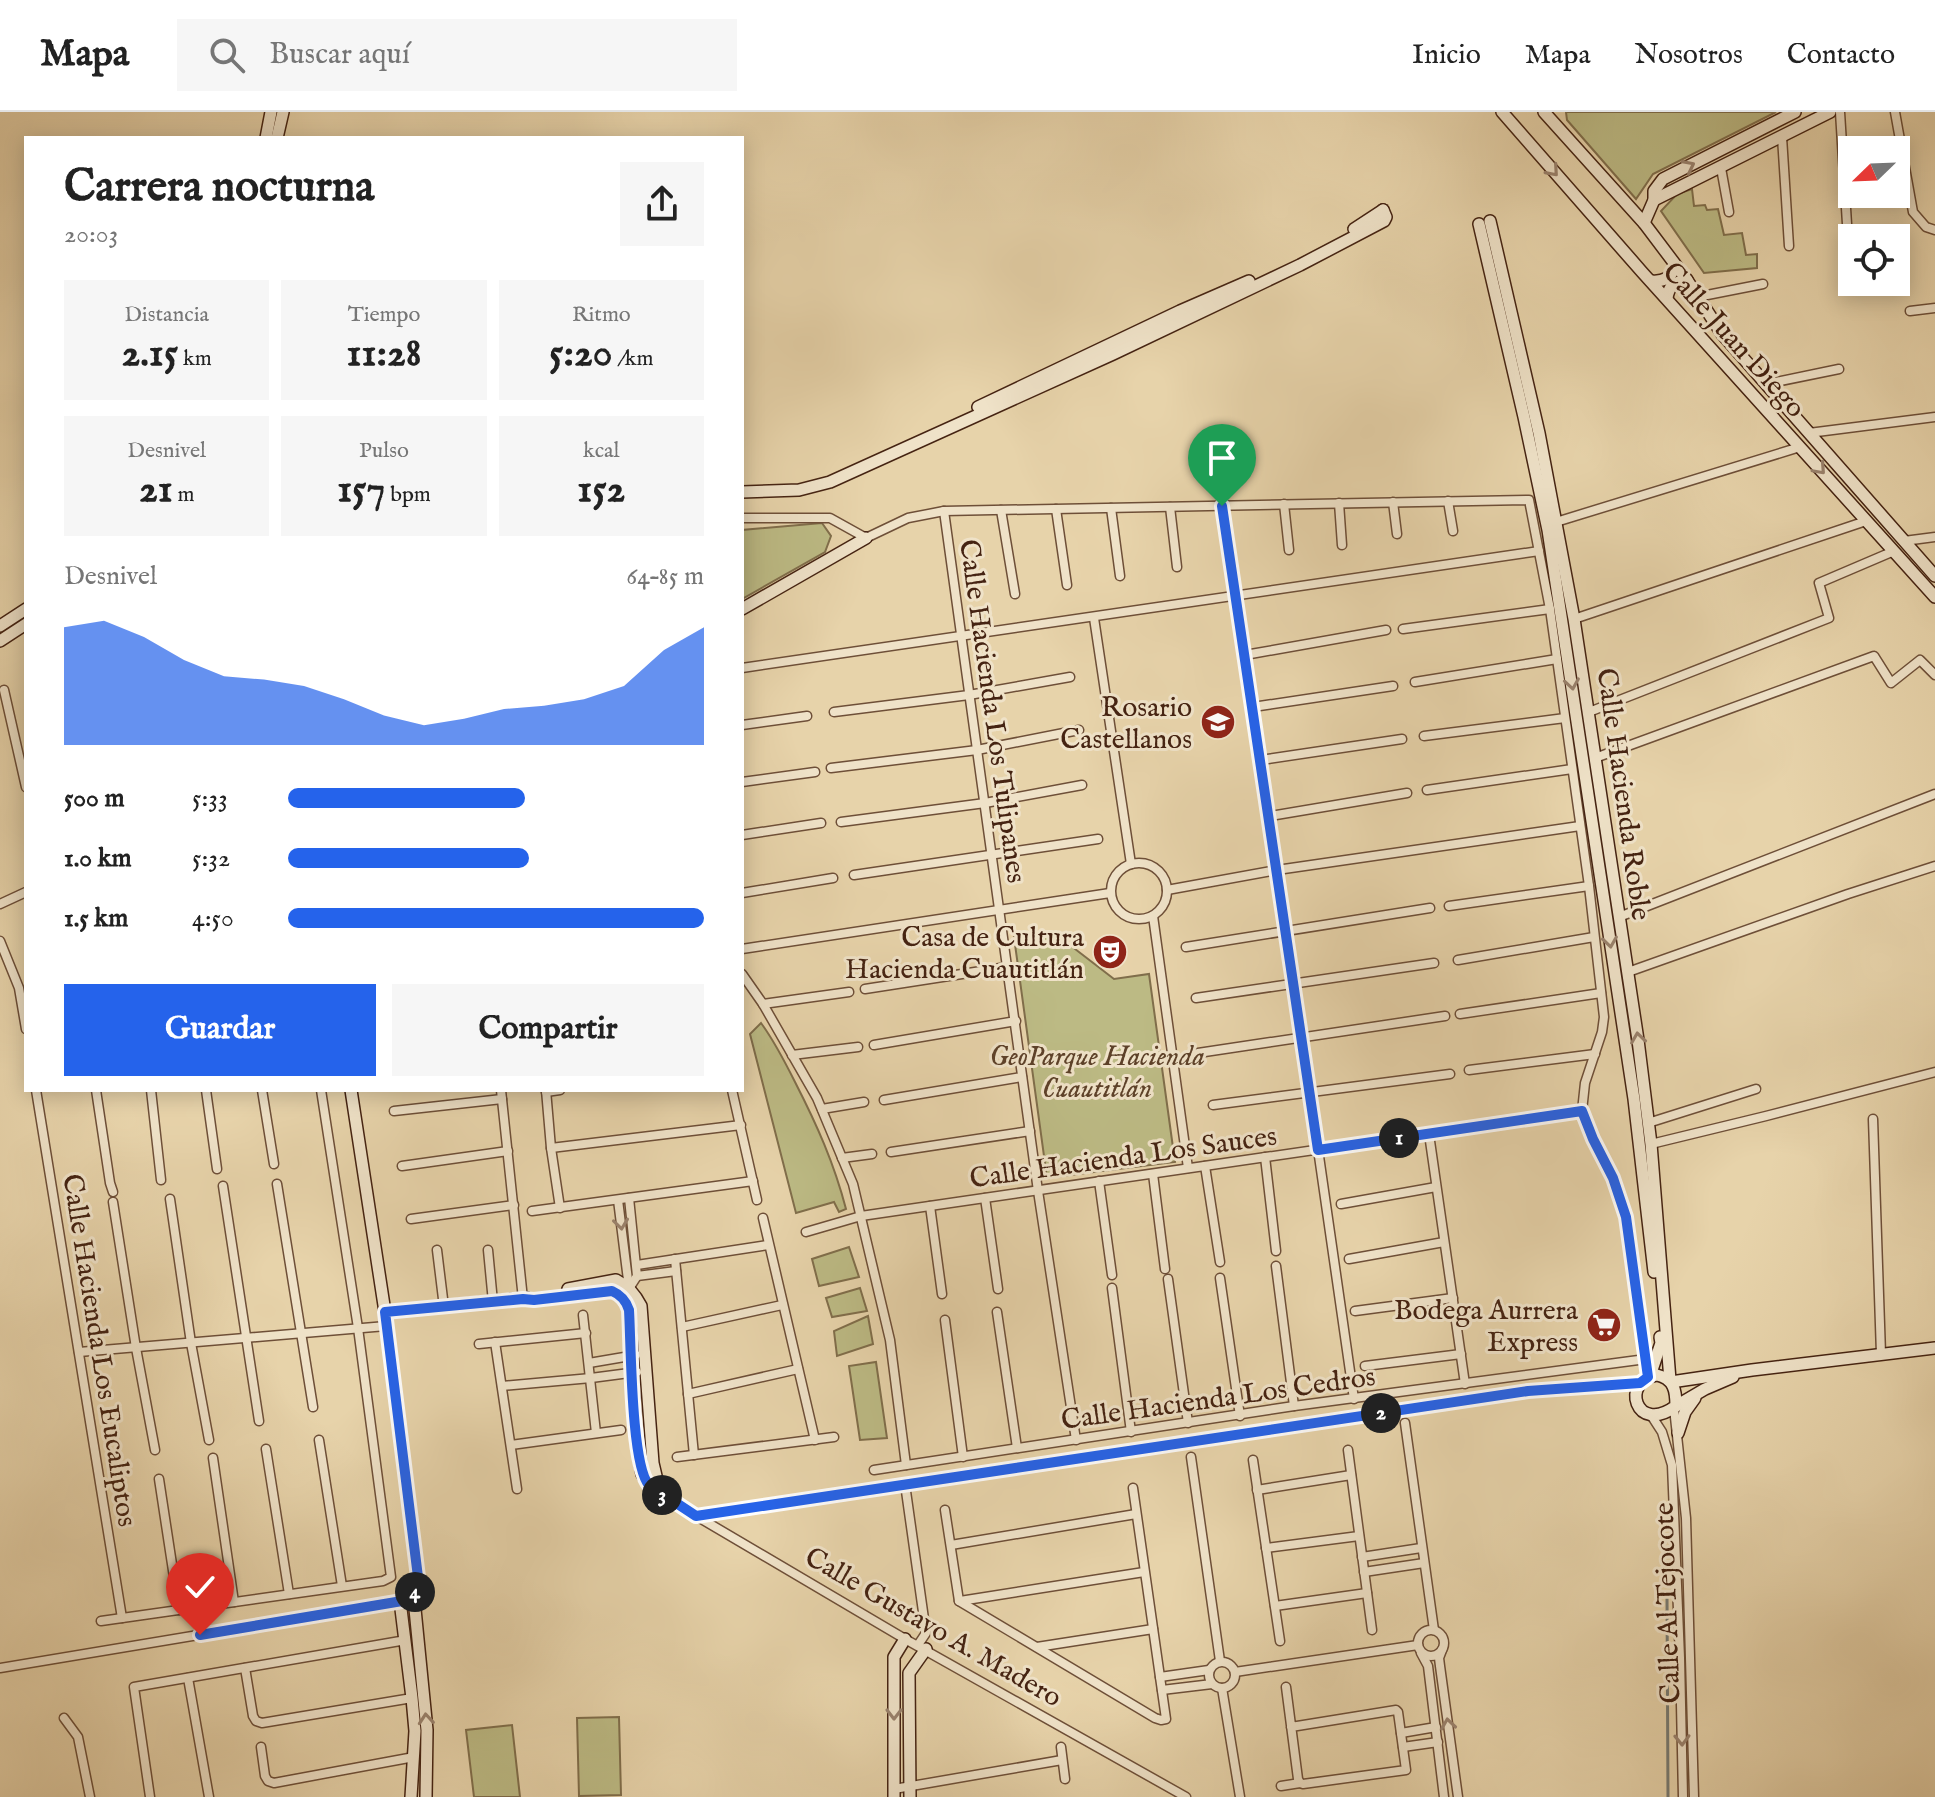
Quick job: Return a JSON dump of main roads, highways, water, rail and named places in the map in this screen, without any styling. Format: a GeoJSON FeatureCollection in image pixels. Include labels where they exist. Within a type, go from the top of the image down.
{"type":"FeatureCollection","features":[{"type":"Feature","properties":{"kind":"main road"},"geometry":{"type":"LineString","coordinates":[[266,136],[271,112]]}},
{"type":"Feature","properties":{"kind":"main road"},"geometry":{"type":"LineString","coordinates":[[277,136],[283,112]]}},
{"type":"Feature","properties":{"kind":"main road","name":"Calle Juan Diego"},"geometry":{"type":"LineString","coordinates":[[1502,112],[1935,597]]}},
{"type":"Feature","properties":{"kind":"main road","name":"Calle Juan Diego"},"geometry":{"type":"LineString","coordinates":[[1544,112],[1644,223],[1687,280],[1722,334],[1935,576]]}},
{"type":"Feature","properties":{"kind":"main road"},"geometry":{"type":"LineString","coordinates":[[1551,112],[1557,126]]}},
{"type":"Feature","properties":{"kind":"main road"},"geometry":{"type":"LineString","coordinates":[[1644,223],[1654,200],[1654,191],[1663,179],[1795,112]]}},
{"type":"Feature","properties":{"kind":"main road"},"geometry":{"type":"LineString","coordinates":[[1654,200],[1830,112]]}},
{"type":"Feature","properties":{"kind":"main road"},"geometry":{"type":"LineString","coordinates":[[744,486],[798,484],[828,476],[1297,259],[1383,210],[1386,217],[1379,224],[1300,265],[1113,354],[830,482],[799,490],[744,492]]}},
{"type":"Feature","properties":{"kind":"main road","name":"Calle Hacienda Roble"},"geometry":{"type":"LineString","coordinates":[[1646,1379],[1661,1343],[1634,1099],[1548,530],[1485,222],[1539,433],[1589,712],[1651,1144],[1670,1381]]}},
{"type":"Feature","properties":{"kind":"main road"},"geometry":{"type":"LineString","coordinates":[[1651,281],[1660,282],[1668,278],[1675,265]]}},
{"type":"Feature","properties":{"kind":"main road"},"geometry":{"type":"LineString","coordinates":[[1667,298],[1673,284],[1687,280]]}},
{"type":"Feature","properties":{"kind":"main road"},"geometry":{"type":"LineString","coordinates":[[744,608],[866,538]]}},
{"type":"Feature","properties":{"kind":"main road"},"geometry":{"type":"LineString","coordinates":[[0,626],[24,610]]}},
{"type":"Feature","properties":{"kind":"main road"},"geometry":{"type":"LineString","coordinates":[[0,641],[24,625]]}},
{"type":"Feature","properties":{"kind":"main road"},"geometry":{"type":"LineString","coordinates":[[351,1092],[385,1312],[418,1577],[414,1599],[427,1730],[426,1797]]}},
{"type":"Feature","properties":{"kind":"main road"},"geometry":{"type":"LineString","coordinates":[[385,1312],[612,1291],[635,1295],[641,1306],[653,1463],[660,1493]]}},
{"type":"Feature","properties":{"kind":"main road"},"geometry":{"type":"LineString","coordinates":[[626,1293],[636,1439],[642,1474],[646,1482],[660,1493]]}},
{"type":"Feature","properties":{"kind":"main road"},"geometry":{"type":"LineString","coordinates":[[1670,1381],[1935,1348]]}},
{"type":"Feature","properties":{"kind":"main road"},"geometry":{"type":"LineString","coordinates":[[1664,1412],[1676,1392],[1664,1377],[1646,1379],[1636,1396],[1637,1402],[1645,1413],[1664,1412],[1705,1389],[1752,1370]]}},
{"type":"Feature","properties":{"kind":"main road","name":"Calle Gustavo A. Madero"},"geometry":{"type":"LineString","coordinates":[[660,1493],[696,1516],[1528,1391],[1646,1379]]}},
{"type":"Feature","properties":{"kind":"main road"},"geometry":{"type":"LineString","coordinates":[[1678,1433],[1685,1412],[1705,1389]]}},
{"type":"Feature","properties":{"kind":"main road"},"geometry":{"type":"LineString","coordinates":[[400,1601],[412,1698],[414,1757],[411,1797]]}},
{"type":"Feature","properties":{"kind":"main road"},"geometry":{"type":"LineString","coordinates":[[894,1793],[894,1657],[905,1639]]}},
{"type":"Feature","properties":{"kind":"main road"},"geometry":{"type":"LineString","coordinates":[[910,1792],[909,1673],[922,1647]]}},
{"type":"Feature","properties":{"kind":"waterway"},"geometry":{"type":"LineString","coordinates":[[1667,1596],[1668,1797]]}},
{"type":"Feature","properties":{"kind":"place","name":"Rosario Castellanos"},"geometry":{"type":"Point","coordinates":[1218,722]}},
{"type":"Feature","properties":{"kind":"place","name":"Casa de Cultura Hacienda Cuautitlán"},"geometry":{"type":"Point","coordinates":[1110,952]}},
{"type":"Feature","properties":{"kind":"place","name":"Bodega Aurrera Express"},"geometry":{"type":"Point","coordinates":[1604,1325]}},
{"type":"Feature","properties":{"kind":"park label","name":"GeoParque Hacienda Cuautitlán"},"geometry":{"type":"Point","coordinates":[1097,1071]}}]}
